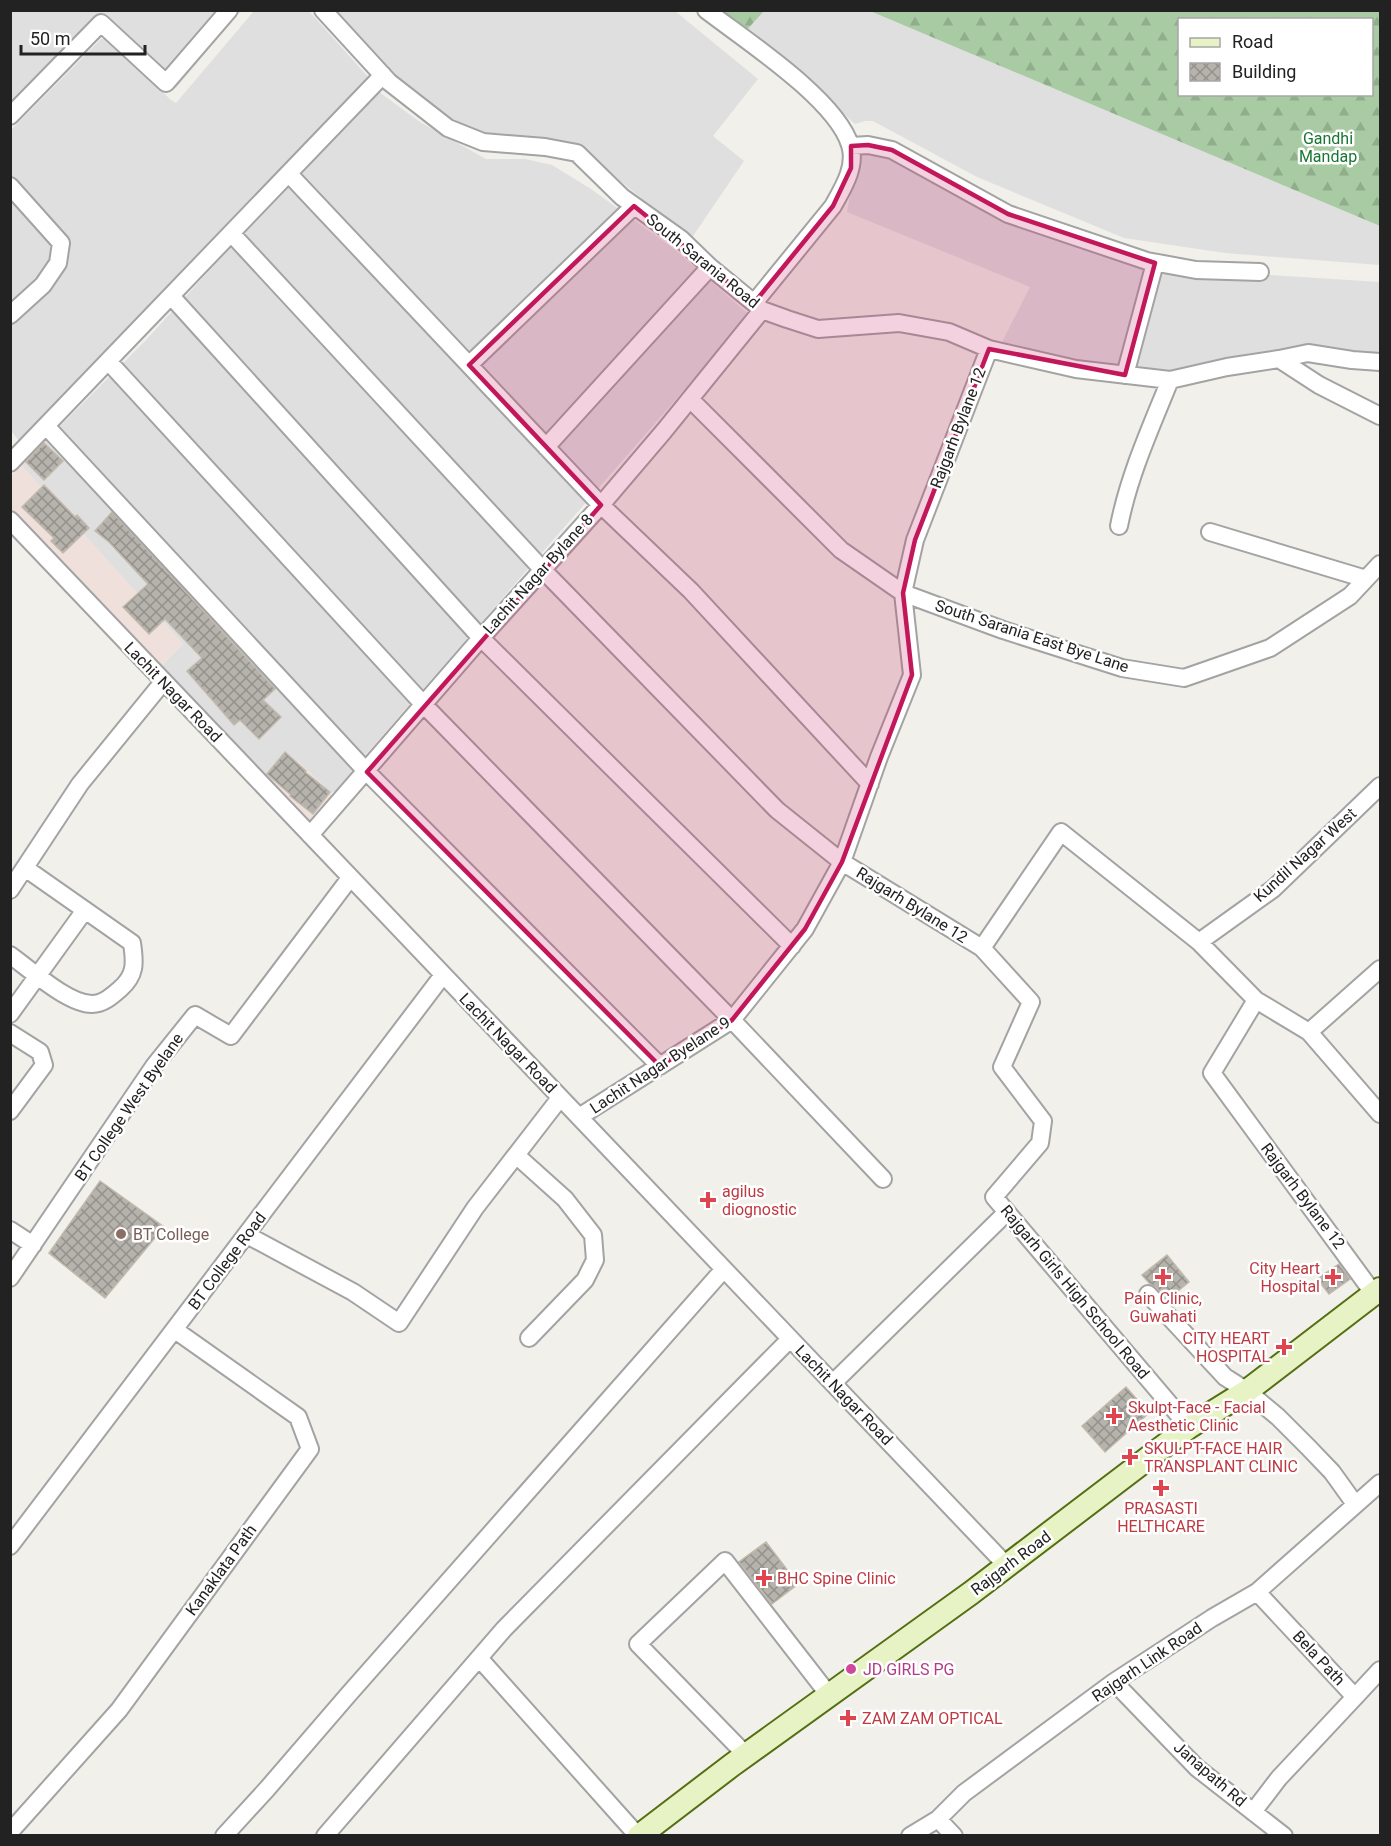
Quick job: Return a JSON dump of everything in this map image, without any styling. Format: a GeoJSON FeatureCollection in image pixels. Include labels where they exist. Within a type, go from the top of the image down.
{"type":"FeatureCollection","features":[{"type":"Feature","properties":{"kind":"main road","name":"Rajgarh Road"},"geometry":{"type":"LineString","coordinates":[[638,1836],[1007,1566],[1189,1426],[1247,1391],[1377,1291]]}},
{"type":"Feature","properties":{"kind":"street"},"geometry":{"type":"LineString","coordinates":[[10,116],[101,23],[166,83],[229,10]]}},
{"type":"Feature","properties":{"kind":"street","name":"South Sarania Road"},"geometry":{"type":"LineString","coordinates":[[323,10],[389,82],[448,128],[483,142],[545,147],[577,153],[622,197],[681,239],[758,307],[818,329],[899,323],[949,332],[989,349],[1076,369],[1170,380],[1227,367],[1308,353],[1380,362]]}},
{"type":"Feature","properties":{"kind":"street"},"geometry":{"type":"LineString","coordinates":[[706,10],[792,76],[824,105],[842,128],[851,146],[868,145],[892,150],[1008,214],[1155,263],[1196,270],[1260,272]]}},
{"type":"Feature","properties":{"kind":"street"},"geometry":{"type":"LineString","coordinates":[[10,463],[383,75]]}},
{"type":"Feature","properties":{"kind":"street","name":"Lachit Nagar Bylane 8"},"geometry":{"type":"LineString","coordinates":[[310,835],[481,638],[601,505],[690,399],[833,206],[851,168],[851,146]]}},
{"type":"Feature","properties":{"kind":"street"},"geometry":{"type":"LineString","coordinates":[[289,174],[601,505],[691,591],[870,784]]}},
{"type":"Feature","properties":{"kind":"street"},"geometry":{"type":"LineString","coordinates":[[10,186],[61,243],[58,263],[43,285],[10,315]]}},
{"type":"Feature","properties":{"kind":"street"},"geometry":{"type":"LineString","coordinates":[[469,365],[634,206]]}},
{"type":"Feature","properties":{"kind":"street"},"geometry":{"type":"LineString","coordinates":[[231,233],[542,569],[777,810],[842,862]]}},
{"type":"Feature","properties":{"kind":"street"},"geometry":{"type":"LineString","coordinates":[[1125,375],[1155,263]]}},
{"type":"Feature","properties":{"kind":"street"},"geometry":{"type":"LineString","coordinates":[[546,447],[710,267]]}},
{"type":"Feature","properties":{"kind":"street"},"geometry":{"type":"LineString","coordinates":[[171,296],[481,638],[792,946]]}},
{"type":"Feature","properties":{"kind":"street","name":"Rajgarh Bylane 12"},"geometry":{"type":"LineString","coordinates":[[989,349],[915,540],[903,593],[912,675],[842,862],[982,948],[1061,832],[1198,942],[1256,1000],[1212,1073],[1377,1291]]}},
{"type":"Feature","properties":{"kind":"street"},"geometry":{"type":"LineString","coordinates":[[1279,359],[1319,385],[1380,416]]}},
{"type":"Feature","properties":{"kind":"street"},"geometry":{"type":"LineString","coordinates":[[108,361],[424,705],[732,1020],[883,1179]]}},
{"type":"Feature","properties":{"kind":"street"},"geometry":{"type":"LineString","coordinates":[[1119,526],[1124,499],[1170,380]]}},
{"type":"Feature","properties":{"kind":"street","name":"South Sarania East Bye Lane"},"geometry":{"type":"LineString","coordinates":[[690,399],[841,550],[903,593],[1003,630],[1122,668],[1184,678],[1270,648],[1350,596],[1380,564]]}},
{"type":"Feature","properties":{"kind":"street"},"geometry":{"type":"LineString","coordinates":[[46,426],[367,772],[660,1066]]}},
{"type":"Feature","properties":{"kind":"street","name":"Lachit Nagar Road"},"geometry":{"type":"LineString","coordinates":[[10,520],[1007,1566]]}},
{"type":"Feature","properties":{"kind":"street"},"geometry":{"type":"LineString","coordinates":[[1210,532],[1366,579]]}},
{"type":"Feature","properties":{"kind":"street"},"geometry":{"type":"LineString","coordinates":[[10,890],[80,784],[163,682]]}},
{"type":"Feature","properties":{"kind":"street","name":"Kundil Nagar West"},"geometry":{"type":"LineString","coordinates":[[1198,942],[1273,889],[1380,786]]}},
{"type":"Feature","properties":{"kind":"street","name":"Lachit Nagar Byelane 9"},"geometry":{"type":"LineString","coordinates":[[579,1117],[732,1020],[805,929],[842,862]]}},
{"type":"Feature","properties":{"kind":"street"},"geometry":{"type":"LineString","coordinates":[[10,955],[72,1000],[94,1004],[109,999],[127,982],[135,964],[132,943],[25,868]]}},
{"type":"Feature","properties":{"kind":"street","name":"BT College West Byelane"},"geometry":{"type":"LineString","coordinates":[[10,1278],[154,1066],[195,1015],[231,1036],[350,878]]}},
{"type":"Feature","properties":{"kind":"street"},"geometry":{"type":"LineString","coordinates":[[10,1014],[85,910]]}},
{"type":"Feature","properties":{"kind":"street","name":"Rajgarh Girls High School Road"},"geometry":{"type":"LineString","coordinates":[[982,948],[1031,1002],[1002,1067],[1043,1121],[1040,1143],[994,1197],[1189,1426]]}},
{"type":"Feature","properties":{"kind":"street"},"geometry":{"type":"LineString","coordinates":[[1309,1032],[1380,969]]}},
{"type":"Feature","properties":{"kind":"street","name":"BT College Road"},"geometry":{"type":"LineString","coordinates":[[13,1538],[175,1330],[443,975]]}},
{"type":"Feature","properties":{"kind":"street"},"geometry":{"type":"LineString","coordinates":[[1256,1000],[1309,1032],[1380,1114]]}},
{"type":"Feature","properties":{"kind":"street"},"geometry":{"type":"LineString","coordinates":[[10,1033],[40,1052],[44,1065],[10,1111]]}},
{"type":"Feature","properties":{"kind":"street"},"geometry":{"type":"LineString","coordinates":[[247,1234],[353,1292],[399,1323],[475,1208],[560,1098]]}},
{"type":"Feature","properties":{"kind":"street"},"geometry":{"type":"LineString","coordinates":[[516,1155],[565,1199],[593,1235],[595,1260],[585,1280],[529,1338]]}},
{"type":"Feature","properties":{"kind":"street"},"geometry":{"type":"LineString","coordinates":[[833,1383],[1007,1212]]}},
{"type":"Feature","properties":{"kind":"street"},"geometry":{"type":"LineString","coordinates":[[10,1230],[33,1245]]}},
{"type":"Feature","properties":{"kind":"street"},"geometry":{"type":"LineString","coordinates":[[224,1836],[267,1790],[724,1269]]}},
{"type":"Feature","properties":{"kind":"street"},"geometry":{"type":"LineString","coordinates":[[1148,1294],[1225,1377],[1247,1391],[1278,1417],[1308,1447],[1332,1472],[1355,1504]]}},
{"type":"Feature","properties":{"kind":"street","name":"Kanaklata Path"},"geometry":{"type":"LineString","coordinates":[[10,1832],[119,1710],[310,1449],[298,1418],[175,1330]]}},
{"type":"Feature","properties":{"kind":"street"},"geometry":{"type":"LineString","coordinates":[[325,1836],[504,1629],[790,1339]]}},
{"type":"Feature","properties":{"kind":"street","name":"Rajgarh Link Road"},"geometry":{"type":"LineString","coordinates":[[910,1836],[938,1820],[964,1793],[1114,1682],[1212,1618],[1257,1593],[1380,1483]]}},
{"type":"Feature","properties":{"kind":"street"},"geometry":{"type":"LineString","coordinates":[[746,1755],[638,1644],[725,1561],[829,1695]]}},
{"type":"Feature","properties":{"kind":"street","name":"Bela Path"},"geometry":{"type":"LineString","coordinates":[[1257,1593],[1355,1697],[1380,1670]]}},
{"type":"Feature","properties":{"kind":"street"},"geometry":{"type":"LineString","coordinates":[[479,1658],[638,1836]]}},
{"type":"Feature","properties":{"kind":"street","name":"Janapath Rd"},"geometry":{"type":"LineString","coordinates":[[1114,1682],[1197,1768],[1284,1836]]}},
{"type":"Feature","properties":{"kind":"street"},"geometry":{"type":"LineString","coordinates":[[1253,1812],[1279,1778],[1355,1697]]}},
{"type":"Feature","properties":{"kind":"street"},"geometry":{"type":"LineString","coordinates":[[938,1820],[954,1836]]}},
{"type":"Feature","properties":{"kind":"highlighted area"},"geometry":{"type":"Polygon","coordinates":[[[868,145],[892,150],[1008,214],[1155,263],[1125,375],[989,349],[915,540],[903,593],[912,675],[842,862],[805,929],[732,1020],[660,1066],[367,772],[601,505],[469,365],[634,206],[754,303],[833,206],[851,168],[851,146],[868,145]]]}},
{"type":"Feature","properties":{"kind":"shaded area"},"geometry":{"type":"Polygon","coordinates":[[[11,11],[241,11],[176,88],[170,89],[107,25],[11,116],[11,11]]]}},
{"type":"Feature","properties":{"kind":"shaded area"},"geometry":{"type":"Polygon","coordinates":[[[254,11],[309,11],[369,78],[368,85],[21,443],[11,431],[11,130],[101,39],[107,39],[176,103],[254,11]]]}},
{"type":"Feature","properties":{"kind":"shaded area"},"geometry":{"type":"Polygon","coordinates":[[[328,11],[675,11],[758,79],[713,136],[744,161],[691,239],[585,152],[511,141],[455,127],[410,92],[328,11]]]}},
{"type":"Feature","properties":{"kind":"shaded area"},"geometry":{"type":"Polygon","coordinates":[[[764,11],[870,11],[1380,226],[1380,265],[1225,253],[1124,238],[977,177],[873,121],[855,124],[744,33],[764,11]]]}},
{"type":"Feature","properties":{"kind":"shaded area"},"geometry":{"type":"Polygon","coordinates":[[[374,92],[379,92],[420,122],[486,159],[525,159],[552,165],[591,189],[673,248],[746,312],[747,318],[336,791],[331,793],[298,761],[274,783],[161,666],[183,644],[21,465],[146,340],[331,137],[337,137],[337,131],[374,92]]]}},
{"type":"Feature","properties":{"kind":"shaded area"},"geometry":{"type":"Polygon","coordinates":[[[876,145],[1029,219],[1123,254],[1240,273],[1380,282],[1380,364],[1298,355],[1175,370],[1134,372],[1001,344],[1030,287],[847,212],[858,151],[876,145]]]}},
{"type":"Feature","properties":{"kind":"shaded area"},"geometry":{"type":"Polygon","coordinates":[[[21,465],[183,644],[161,666],[11,508],[11,476],[21,465]]]}},
{"type":"Feature","properties":{"kind":"shaded area"},"geometry":{"type":"Polygon","coordinates":[[[298,761],[332,796],[308,822],[274,783],[298,761]]]}},
{"type":"Feature","properties":{"kind":"green space"},"geometry":{"type":"Polygon","coordinates":[[[716,11],[764,11],[744,33],[716,11]]]}},
{"type":"Feature","properties":{"kind":"green space","name":"Gandhi Mandap"},"geometry":{"type":"Polygon","coordinates":[[[870,11],[1380,11],[1380,226],[870,11]]]}},
{"type":"Feature","properties":{"kind":"building"},"geometry":{"type":"Polygon","coordinates":[[[44,443],[63,461],[44,480],[26,462],[44,443]]]}},
{"type":"Feature","properties":{"kind":"building"},"geometry":{"type":"Polygon","coordinates":[[[44,485],[89,528],[63,553],[51,541],[54,538],[22,507],[44,485]]]}},
{"type":"Feature","properties":{"kind":"building"},"geometry":{"type":"Polygon","coordinates":[[[112,512],[275,689],[263,700],[281,717],[259,739],[240,720],[234,725],[187,671],[202,658],[165,619],[149,634],[123,607],[148,584],[109,542],[95,531],[112,512]]]}},
{"type":"Feature","properties":{"kind":"building"},"geometry":{"type":"Polygon","coordinates":[[[285,752],[330,792],[313,814],[267,774],[285,752]]]}},
{"type":"Feature","properties":{"kind":"building"},"geometry":{"type":"Polygon","coordinates":[[[100,1181],[164,1227],[105,1298],[49,1253],[100,1181]]]}},
{"type":"Feature","properties":{"kind":"building"},"geometry":{"type":"Polygon","coordinates":[[[1167,1255],[1189,1282],[1167,1300],[1142,1275],[1167,1255]]]}},
{"type":"Feature","properties":{"kind":"building"},"geometry":{"type":"Polygon","coordinates":[[[1339,1264],[1350,1279],[1329,1294],[1317,1279],[1339,1264]]]}},
{"type":"Feature","properties":{"kind":"building"},"geometry":{"type":"Polygon","coordinates":[[[1126,1387],[1149,1413],[1105,1452],[1082,1426],[1126,1387]]]}},
{"type":"Feature","properties":{"kind":"building"},"geometry":{"type":"Polygon","coordinates":[[[766,1542],[798,1584],[772,1604],[739,1562],[766,1542]]]}},
{"type":"Feature","properties":{"kind":"place","name":"agilus diognostic"},"geometry":{"type":"Point","coordinates":[708,1200]}},
{"type":"Feature","properties":{"kind":"place","name":"BT College"},"geometry":{"type":"Point","coordinates":[121,1234]}},
{"type":"Feature","properties":{"kind":"place","name":"Pain Clinic, Guwahati"},"geometry":{"type":"Point","coordinates":[1163,1277]}},
{"type":"Feature","properties":{"kind":"place","name":"City Heart Hospital"},"geometry":{"type":"Point","coordinates":[1333,1277]}},
{"type":"Feature","properties":{"kind":"place","name":"CITY HEART HOSPITAL"},"geometry":{"type":"Point","coordinates":[1284,1347]}},
{"type":"Feature","properties":{"kind":"place","name":"Skulpt-Face - Facial Aesthetic Clinic"},"geometry":{"type":"Point","coordinates":[1114,1416]}},
{"type":"Feature","properties":{"kind":"place","name":"SKULPT-FACE HAIR TRANSPLANT CLINIC"},"geometry":{"type":"Point","coordinates":[1130,1457]}},
{"type":"Feature","properties":{"kind":"place","name":"PRASASTI HELTHCARE"},"geometry":{"type":"Point","coordinates":[1161,1488]}},
{"type":"Feature","properties":{"kind":"place","name":"BHC Spine Clinic"},"geometry":{"type":"Point","coordinates":[764,1578]}},
{"type":"Feature","properties":{"kind":"place","name":"JD GIRLS PG"},"geometry":{"type":"Point","coordinates":[851,1669]}},
{"type":"Feature","properties":{"kind":"place","name":"ZAM ZAM OPTICAL"},"geometry":{"type":"Point","coordinates":[848,1718]}}]}
